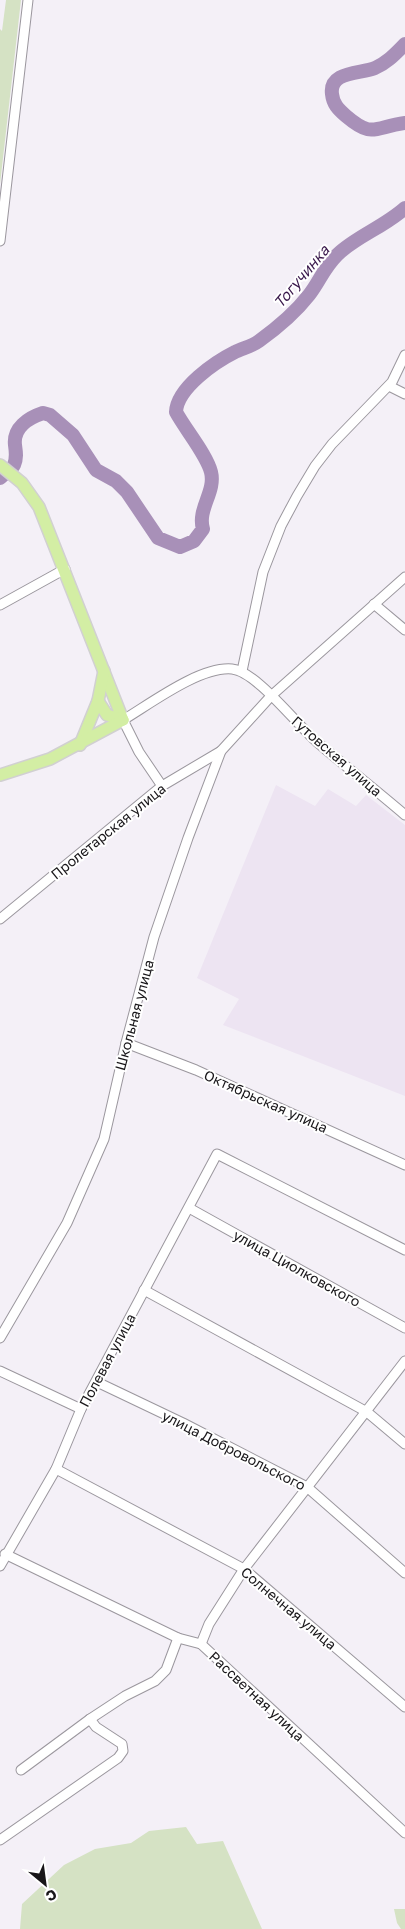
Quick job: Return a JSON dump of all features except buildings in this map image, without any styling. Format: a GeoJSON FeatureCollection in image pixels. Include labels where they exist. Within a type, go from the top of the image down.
{"type":"FeatureCollection","features":[{"type":"Feature","properties":{"kind":"main road"},"geometry":{"type":"LineString","coordinates":[[0,465],[22,483],[39,507],[123,720]]}},
{"type":"Feature","properties":{"kind":"main road"},"geometry":{"type":"LineString","coordinates":[[80,745],[98,701],[104,671]]}},
{"type":"Feature","properties":{"kind":"main road"},"geometry":{"type":"LineString","coordinates":[[98,701],[107,715],[123,720]]}},
{"type":"Feature","properties":{"kind":"main road"},"geometry":{"type":"LineString","coordinates":[[0,774],[50,759],[80,745],[123,720]]}},
{"type":"Feature","properties":{"kind":"street"},"geometry":{"type":"LineString","coordinates":[[0,241],[28,0]]}},
{"type":"Feature","properties":{"kind":"street"},"geometry":{"type":"LineString","coordinates":[[162,786],[139,752],[123,720],[194,679],[214,670],[231,669],[242,671],[263,572],[281,526],[314,466],[332,444],[389,386],[405,356]]}},
{"type":"Feature","properties":{"kind":"street"},"geometry":{"type":"LineString","coordinates":[[389,386],[405,394]]}},
{"type":"Feature","properties":{"kind":"street"},"geometry":{"type":"LineString","coordinates":[[0,605],[65,569]]}},
{"type":"Feature","properties":{"kind":"street"},"geometry":{"type":"LineString","coordinates":[[271,696],[405,577]]}},
{"type":"Feature","properties":{"kind":"street"},"geometry":{"type":"LineString","coordinates":[[374,604],[405,630]]}},
{"type":"Feature","properties":{"kind":"street","name":"Гутовская улица"},"geometry":{"type":"LineString","coordinates":[[242,671],[271,696],[315,741],[405,815]]}},
{"type":"Feature","properties":{"kind":"street","name":"Школьная улица"},"geometry":{"type":"LineString","coordinates":[[0,1338],[67,1223],[104,1138],[126,1043],[154,937],[188,838],[221,751],[271,696]]}},
{"type":"Feature","properties":{"kind":"street","name":"Пролетарская улица"},"geometry":{"type":"LineString","coordinates":[[0,919],[162,786],[221,751]]}},
{"type":"Feature","properties":{"kind":"street","name":"Октябрьская улица"},"geometry":{"type":"LineString","coordinates":[[126,1043],[196,1070],[405,1165]]}},
{"type":"Feature","properties":{"kind":"street","name":"Полевая улица"},"geometry":{"type":"LineString","coordinates":[[0,1566],[5,1554],[56,1469],[81,1408],[97,1382],[217,1154],[405,1250]]}},
{"type":"Feature","properties":{"kind":"street","name":"улица Циолковского"},"geometry":{"type":"LineString","coordinates":[[189,1208],[405,1328]]}},
{"type":"Feature","properties":{"kind":"street"},"geometry":{"type":"LineString","coordinates":[[144,1290],[367,1412],[405,1444]]}},
{"type":"Feature","properties":{"kind":"street"},"geometry":{"type":"LineString","coordinates":[[201,1644],[209,1624],[244,1568],[405,1361]]}},
{"type":"Feature","properties":{"kind":"street"},"geometry":{"type":"LineString","coordinates":[[0,1371],[81,1408]]}},
{"type":"Feature","properties":{"kind":"street","name":"улица Добровольского"},"geometry":{"type":"LineString","coordinates":[[97,1382],[183,1423],[307,1487],[405,1573]]}},
{"type":"Feature","properties":{"kind":"street","name":"Солнечная улица"},"geometry":{"type":"LineString","coordinates":[[56,1469],[244,1568],[405,1707]]}},
{"type":"Feature","properties":{"kind":"street","name":"Рассветная улица"},"geometry":{"type":"LineString","coordinates":[[5,1554],[178,1638],[201,1644],[405,1833]]}},
{"type":"Feature","properties":{"kind":"street"},"geometry":{"type":"LineString","coordinates":[[21,1770],[90,1719],[125,1696],[155,1681],[166,1670],[178,1638]]}},
{"type":"Feature","properties":{"kind":"street"},"geometry":{"type":"LineString","coordinates":[[0,1840],[118,1758],[123,1750],[122,1744],[96,1727],[90,1719]]}},
{"type":"Feature","properties":{"kind":"shaded area"},"geometry":{"type":"Polygon","coordinates":[[[276,785],[315,806],[328,789],[356,806],[366,795],[405,825],[405,1096],[223,1025],[239,999],[197,978],[276,785]]]}},
{"type":"Feature","properties":{"kind":"green space"},"geometry":{"type":"Polygon","coordinates":[[[6,0],[21,0],[0,184],[0,29],[2,31],[6,0]]]}},
{"type":"Feature","properties":{"kind":"green space"},"geometry":{"type":"Polygon","coordinates":[[[186,1827],[197,1844],[223,1841],[262,1929],[20,1929],[22,1904],[64,1865],[95,1849],[131,1843],[149,1831],[186,1827]]]}},
{"type":"Feature","properties":{"kind":"green space"},"geometry":{"type":"Polygon","coordinates":[[[394,1909],[405,1909],[405,1929],[401,1929],[397,1923],[394,1909]]]}},
{"type":"Feature","properties":{"kind":"waterway","name":"Тогучинка"},"geometry":{"type":"LineString","coordinates":[[405,44],[380,66],[340,77],[332,87],[333,101],[338,109],[362,127],[374,130],[405,123]]}},
{"type":"Feature","properties":{"kind":"waterway","name":"Тогучинка"},"geometry":{"type":"LineString","coordinates":[[0,478],[10,470],[16,460],[15,439],[19,429],[37,415],[43,413],[50,415],[73,435],[96,470],[116,481],[127,492],[158,538],[180,547],[194,541],[203,529],[202,514],[212,479],[209,465],[176,412],[183,394],[198,377],[217,362],[256,343],[279,325],[304,302],[328,265],[337,255],[405,208]]}}]}
